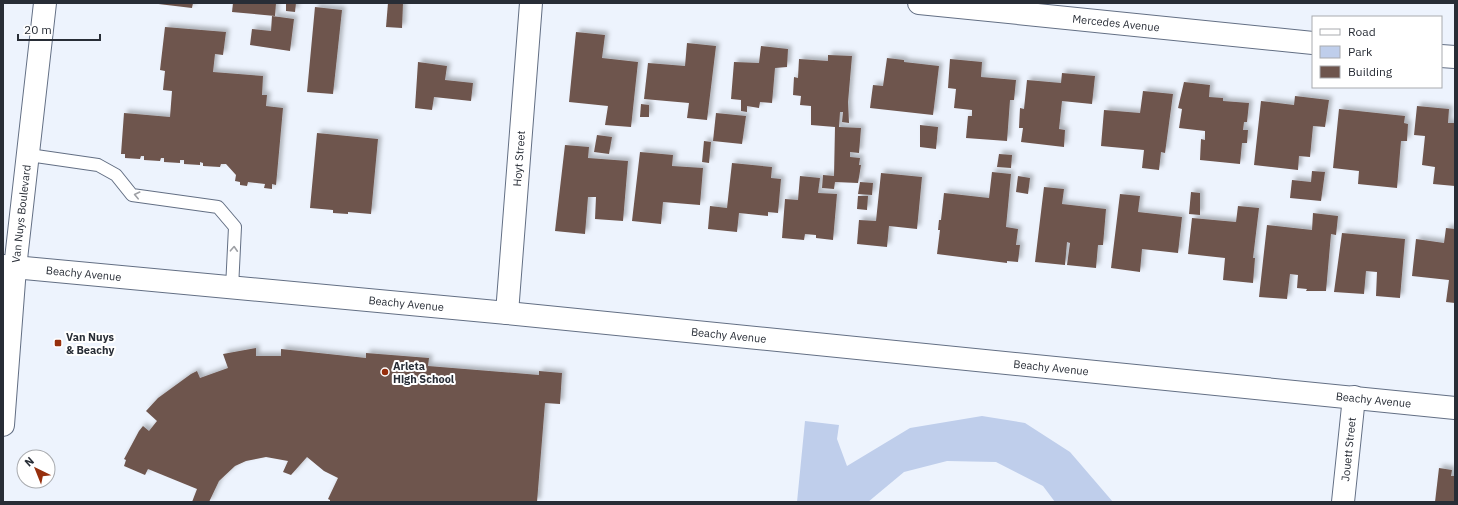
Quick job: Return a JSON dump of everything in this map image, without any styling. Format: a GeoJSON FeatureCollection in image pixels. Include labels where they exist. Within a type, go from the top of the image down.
{"type":"FeatureCollection","features":[{"type":"Feature","properties":{"kind":"street","name":"Van Nuys Boulevard"},"geometry":{"type":"LineString","coordinates":[[3,425],[9,267],[29,155],[45,3]]}},
{"type":"Feature","properties":{"kind":"street","name":"Hoyt Street"},"geometry":{"type":"LineString","coordinates":[[507,313],[531,3]]}},
{"type":"Feature","properties":{"kind":"street","name":"Mercedes Avenue"},"geometry":{"type":"LineString","coordinates":[[919,3],[1312,43]]}},
{"type":"Feature","properties":{"kind":"street"},"geometry":{"type":"LineString","coordinates":[[1442,56],[1455,57]]}},
{"type":"Feature","properties":{"kind":"street","name":"Beachy Avenue"},"geometry":{"type":"LineString","coordinates":[[9,267],[507,313],[1455,408]]}},
{"type":"Feature","properties":{"kind":"street","name":"Jouett Street"},"geometry":{"type":"LineString","coordinates":[[1343,502],[1354,398]]}},
{"type":"Feature","properties":{"kind":"lane"},"geometry":{"type":"LineString","coordinates":[[29,155],[98,165],[116,175],[132,195],[218,207],[235,227],[232,288]]}},
{"type":"Feature","properties":{"kind":"green space"},"geometry":{"type":"Polygon","coordinates":[[[982,416],[1025,423],[1070,452],[1113,502],[1055,502],[1043,486],[996,462],[947,461],[904,472],[868,502],[797,502],[805,421],[839,425],[837,439],[847,466],[910,428],[982,416]]]}},
{"type":"Feature","properties":{"kind":"building"},"geometry":{"type":"Polygon","coordinates":[[[150,3],[193,3],[192,8],[150,3]]]}},
{"type":"Feature","properties":{"kind":"building"},"geometry":{"type":"Polygon","coordinates":[[[233,3],[276,3],[275,16],[232,12],[233,3]]]}},
{"type":"Feature","properties":{"kind":"building"},"geometry":{"type":"Polygon","coordinates":[[[286,3],[296,3],[295,12],[286,11],[286,3]]]}},
{"type":"Feature","properties":{"kind":"building"},"geometry":{"type":"Polygon","coordinates":[[[388,3],[403,3],[402,28],[386,27],[388,3]]]}},
{"type":"Feature","properties":{"kind":"building"},"geometry":{"type":"Polygon","coordinates":[[[315,7],[342,10],[333,94],[307,92],[315,7]]]}},
{"type":"Feature","properties":{"kind":"building"},"geometry":{"type":"Polygon","coordinates":[[[272,16],[294,19],[290,51],[250,45],[252,29],[271,31],[272,16]]]}},
{"type":"Feature","properties":{"kind":"building"},"geometry":{"type":"Polygon","coordinates":[[[165,27],[226,32],[223,55],[215,54],[213,72],[263,76],[262,95],[267,95],[266,106],[283,108],[276,185],[272,184],[272,189],[264,188],[265,184],[248,182],[247,186],[240,185],[240,182],[235,181],[236,175],[226,164],[221,164],[220,167],[203,166],[203,163],[200,162],[200,165],[184,164],[184,160],[180,160],[180,163],[164,162],[164,158],[161,158],[160,161],[144,160],[144,156],[141,156],[140,159],[125,158],[125,154],[121,154],[124,113],[170,117],[172,91],[163,90],[165,71],[160,70],[165,27]]]}},
{"type":"Feature","properties":{"kind":"building"},"geometry":{"type":"Polygon","coordinates":[[[576,32],[605,35],[602,58],[638,62],[631,127],[605,125],[608,106],[569,102],[576,32]]]}},
{"type":"Feature","properties":{"kind":"building"},"geometry":{"type":"Polygon","coordinates":[[[687,43],[716,46],[707,120],[687,118],[689,103],[644,99],[648,63],[685,66],[687,43]]]}},
{"type":"Feature","properties":{"kind":"building"},"geometry":{"type":"Polygon","coordinates":[[[761,46],[788,49],[787,67],[775,68],[772,103],[760,102],[759,108],[747,106],[747,112],[741,111],[741,100],[731,99],[734,62],[759,63],[761,46]]]}},
{"type":"Feature","properties":{"kind":"building"},"geometry":{"type":"Polygon","coordinates":[[[828,55],[852,56],[848,102],[849,123],[842,122],[843,112],[840,112],[839,127],[861,128],[859,153],[850,152],[850,157],[860,158],[859,165],[861,165],[858,183],[835,182],[834,189],[822,188],[823,175],[834,176],[835,127],[811,125],[811,106],[800,105],[801,96],[793,95],[794,77],[798,78],[799,59],[828,61],[828,55]]]}},
{"type":"Feature","properties":{"kind":"building"},"geometry":{"type":"Polygon","coordinates":[[[887,58],[904,60],[904,62],[939,66],[933,115],[870,108],[873,85],[883,86],[887,58]]]}},
{"type":"Feature","properties":{"kind":"building"},"geometry":{"type":"Polygon","coordinates":[[[950,59],[982,62],[981,77],[1016,80],[1014,100],[1010,100],[1007,141],[966,138],[968,116],[972,116],[972,110],[954,108],[956,89],[948,88],[950,59]]]}},
{"type":"Feature","properties":{"kind":"building"},"geometry":{"type":"Polygon","coordinates":[[[418,62],[447,66],[445,80],[473,83],[471,101],[434,97],[432,110],[415,108],[418,62]]]}},
{"type":"Feature","properties":{"kind":"building"},"geometry":{"type":"Polygon","coordinates":[[[1062,73],[1095,76],[1092,104],[1062,101],[1059,129],[1065,130],[1064,147],[1021,142],[1023,128],[1019,128],[1020,108],[1024,109],[1027,80],[1061,83],[1062,73]]]}},
{"type":"Feature","properties":{"kind":"building"},"geometry":{"type":"Polygon","coordinates":[[[1184,82],[1210,85],[1209,97],[1223,98],[1223,101],[1249,103],[1247,122],[1244,122],[1243,130],[1248,130],[1247,143],[1242,143],[1240,164],[1200,160],[1201,139],[1205,140],[1205,131],[1179,128],[1182,109],[1178,108],[1184,82]]]}},
{"type":"Feature","properties":{"kind":"building"},"geometry":{"type":"Polygon","coordinates":[[[1143,91],[1173,94],[1165,153],[1161,152],[1159,170],[1142,168],[1144,150],[1101,146],[1104,110],[1140,113],[1143,91]]]}},
{"type":"Feature","properties":{"kind":"building"},"geometry":{"type":"Polygon","coordinates":[[[1295,96],[1329,100],[1325,127],[1313,126],[1310,157],[1299,156],[1298,170],[1254,165],[1261,101],[1294,105],[1295,96]]]}},
{"type":"Feature","properties":{"kind":"building"},"geometry":{"type":"Polygon","coordinates":[[[641,104],[649,105],[649,117],[640,117],[641,104]]]}},
{"type":"Feature","properties":{"kind":"building"},"geometry":{"type":"Polygon","coordinates":[[[1417,106],[1449,109],[1448,123],[1455,123],[1455,186],[1433,184],[1435,167],[1422,165],[1425,136],[1414,135],[1417,106]]]}},
{"type":"Feature","properties":{"kind":"building"},"geometry":{"type":"Polygon","coordinates":[[[1339,109],[1405,116],[1404,123],[1408,124],[1407,141],[1401,141],[1397,188],[1358,184],[1359,171],[1333,168],[1339,109]]]}},
{"type":"Feature","properties":{"kind":"building"},"geometry":{"type":"Polygon","coordinates":[[[716,113],[746,116],[742,144],[713,141],[716,113]]]}},
{"type":"Feature","properties":{"kind":"building"},"geometry":{"type":"Polygon","coordinates":[[[920,125],[938,127],[936,149],[920,147],[920,125]]]}},
{"type":"Feature","properties":{"kind":"building"},"geometry":{"type":"Polygon","coordinates":[[[317,133],[378,139],[371,214],[348,212],[348,214],[333,213],[333,210],[310,208],[317,133]]]}},
{"type":"Feature","properties":{"kind":"building"},"geometry":{"type":"Polygon","coordinates":[[[597,135],[612,137],[609,154],[594,152],[597,135]]]}},
{"type":"Feature","properties":{"kind":"building"},"geometry":{"type":"Polygon","coordinates":[[[704,141],[711,142],[709,163],[702,162],[704,141]]]}},
{"type":"Feature","properties":{"kind":"building"},"geometry":{"type":"Polygon","coordinates":[[[565,145],[589,147],[588,158],[628,161],[623,221],[595,219],[596,197],[588,197],[585,234],[555,231],[565,145]]]}},
{"type":"Feature","properties":{"kind":"building"},"geometry":{"type":"Polygon","coordinates":[[[640,152],[673,155],[672,166],[703,168],[700,205],[663,202],[661,224],[632,221],[640,152]]]}},
{"type":"Feature","properties":{"kind":"building"},"geometry":{"type":"Polygon","coordinates":[[[999,154],[1012,155],[1011,168],[997,167],[999,154]]]}},
{"type":"Feature","properties":{"kind":"building"},"geometry":{"type":"Polygon","coordinates":[[[732,163],[772,167],[771,178],[781,179],[778,213],[768,212],[768,216],[739,213],[737,232],[708,229],[710,206],[727,208],[732,163]]]}},
{"type":"Feature","properties":{"kind":"building"},"geometry":{"type":"Polygon","coordinates":[[[1312,171],[1325,172],[1321,201],[1290,198],[1292,180],[1311,182],[1312,171]]]}},
{"type":"Feature","properties":{"kind":"building"},"geometry":{"type":"Polygon","coordinates":[[[992,172],[1011,174],[1006,227],[1018,229],[1016,245],[1020,245],[1018,262],[1007,261],[1007,263],[937,254],[940,230],[938,230],[939,220],[941,220],[944,193],[989,198],[992,172]]]}},
{"type":"Feature","properties":{"kind":"building"},"geometry":{"type":"Polygon","coordinates":[[[881,173],[922,177],[917,229],[889,226],[887,247],[857,244],[859,220],[876,221],[881,173]]]}},
{"type":"Feature","properties":{"kind":"building"},"geometry":{"type":"Polygon","coordinates":[[[800,176],[820,178],[818,193],[837,194],[833,240],[816,238],[816,235],[805,234],[804,240],[782,238],[785,199],[798,200],[800,176]]]}},
{"type":"Feature","properties":{"kind":"building"},"geometry":{"type":"Polygon","coordinates":[[[1018,176],[1030,178],[1028,194],[1016,192],[1018,176]]]}},
{"type":"Feature","properties":{"kind":"building"},"geometry":{"type":"Polygon","coordinates":[[[860,182],[873,183],[872,195],[858,194],[860,182]]]}},
{"type":"Feature","properties":{"kind":"building"},"geometry":{"type":"Polygon","coordinates":[[[1044,187],[1064,189],[1062,204],[1106,209],[1103,245],[1098,245],[1096,268],[1067,265],[1070,243],[1067,242],[1065,265],[1035,262],[1044,187]]]}},
{"type":"Feature","properties":{"kind":"building"},"geometry":{"type":"Polygon","coordinates":[[[1191,192],[1200,193],[1200,215],[1189,214],[1191,192]]]}},
{"type":"Feature","properties":{"kind":"building"},"geometry":{"type":"Polygon","coordinates":[[[1120,194],[1140,196],[1138,212],[1182,217],[1178,253],[1142,249],[1140,272],[1111,268],[1120,194]]]}},
{"type":"Feature","properties":{"kind":"building"},"geometry":{"type":"Polygon","coordinates":[[[858,196],[868,196],[867,210],[857,209],[858,196]]]}},
{"type":"Feature","properties":{"kind":"building"},"geometry":{"type":"Polygon","coordinates":[[[1238,206],[1259,208],[1253,258],[1255,258],[1253,283],[1223,280],[1225,258],[1188,254],[1192,218],[1236,222],[1238,206]]]}},
{"type":"Feature","properties":{"kind":"building"},"geometry":{"type":"Polygon","coordinates":[[[1313,213],[1338,216],[1336,235],[1331,234],[1326,291],[1306,291],[1307,289],[1297,288],[1298,275],[1290,274],[1287,299],[1259,297],[1267,225],[1312,230],[1313,213]]]}},
{"type":"Feature","properties":{"kind":"building"},"geometry":{"type":"Polygon","coordinates":[[[1446,228],[1455,229],[1455,303],[1446,302],[1449,280],[1412,276],[1416,239],[1444,243],[1446,228]]]}},
{"type":"Feature","properties":{"kind":"building"},"geometry":{"type":"Polygon","coordinates":[[[1342,233],[1405,239],[1400,298],[1376,296],[1377,272],[1366,271],[1364,294],[1334,292],[1342,233]]]}},
{"type":"Feature","properties":{"kind":"building"},"geometry":{"type":"Polygon","coordinates":[[[256,348],[256,356],[281,356],[281,349],[366,358],[366,353],[429,358],[428,366],[539,375],[539,371],[562,373],[560,404],[545,403],[537,502],[330,502],[328,499],[338,478],[324,471],[307,457],[291,475],[283,472],[288,461],[266,457],[246,461],[235,466],[219,481],[209,502],[192,502],[197,489],[148,469],[145,475],[124,466],[126,460],[124,459],[139,431],[143,426],[149,431],[157,421],[146,411],[158,398],[197,371],[200,378],[228,368],[223,354],[256,348]]]}},
{"type":"Feature","properties":{"kind":"building"},"geometry":{"type":"Polygon","coordinates":[[[1439,468],[1452,470],[1451,476],[1455,476],[1455,502],[1435,502],[1439,468]]]}},
{"type":"Feature","properties":{"kind":"place","name":"Van Nuys & Beachy"},"geometry":{"type":"Point","coordinates":[58,343]}},
{"type":"Feature","properties":{"kind":"place","name":"Arleta High School"},"geometry":{"type":"Point","coordinates":[385,372]}}]}
